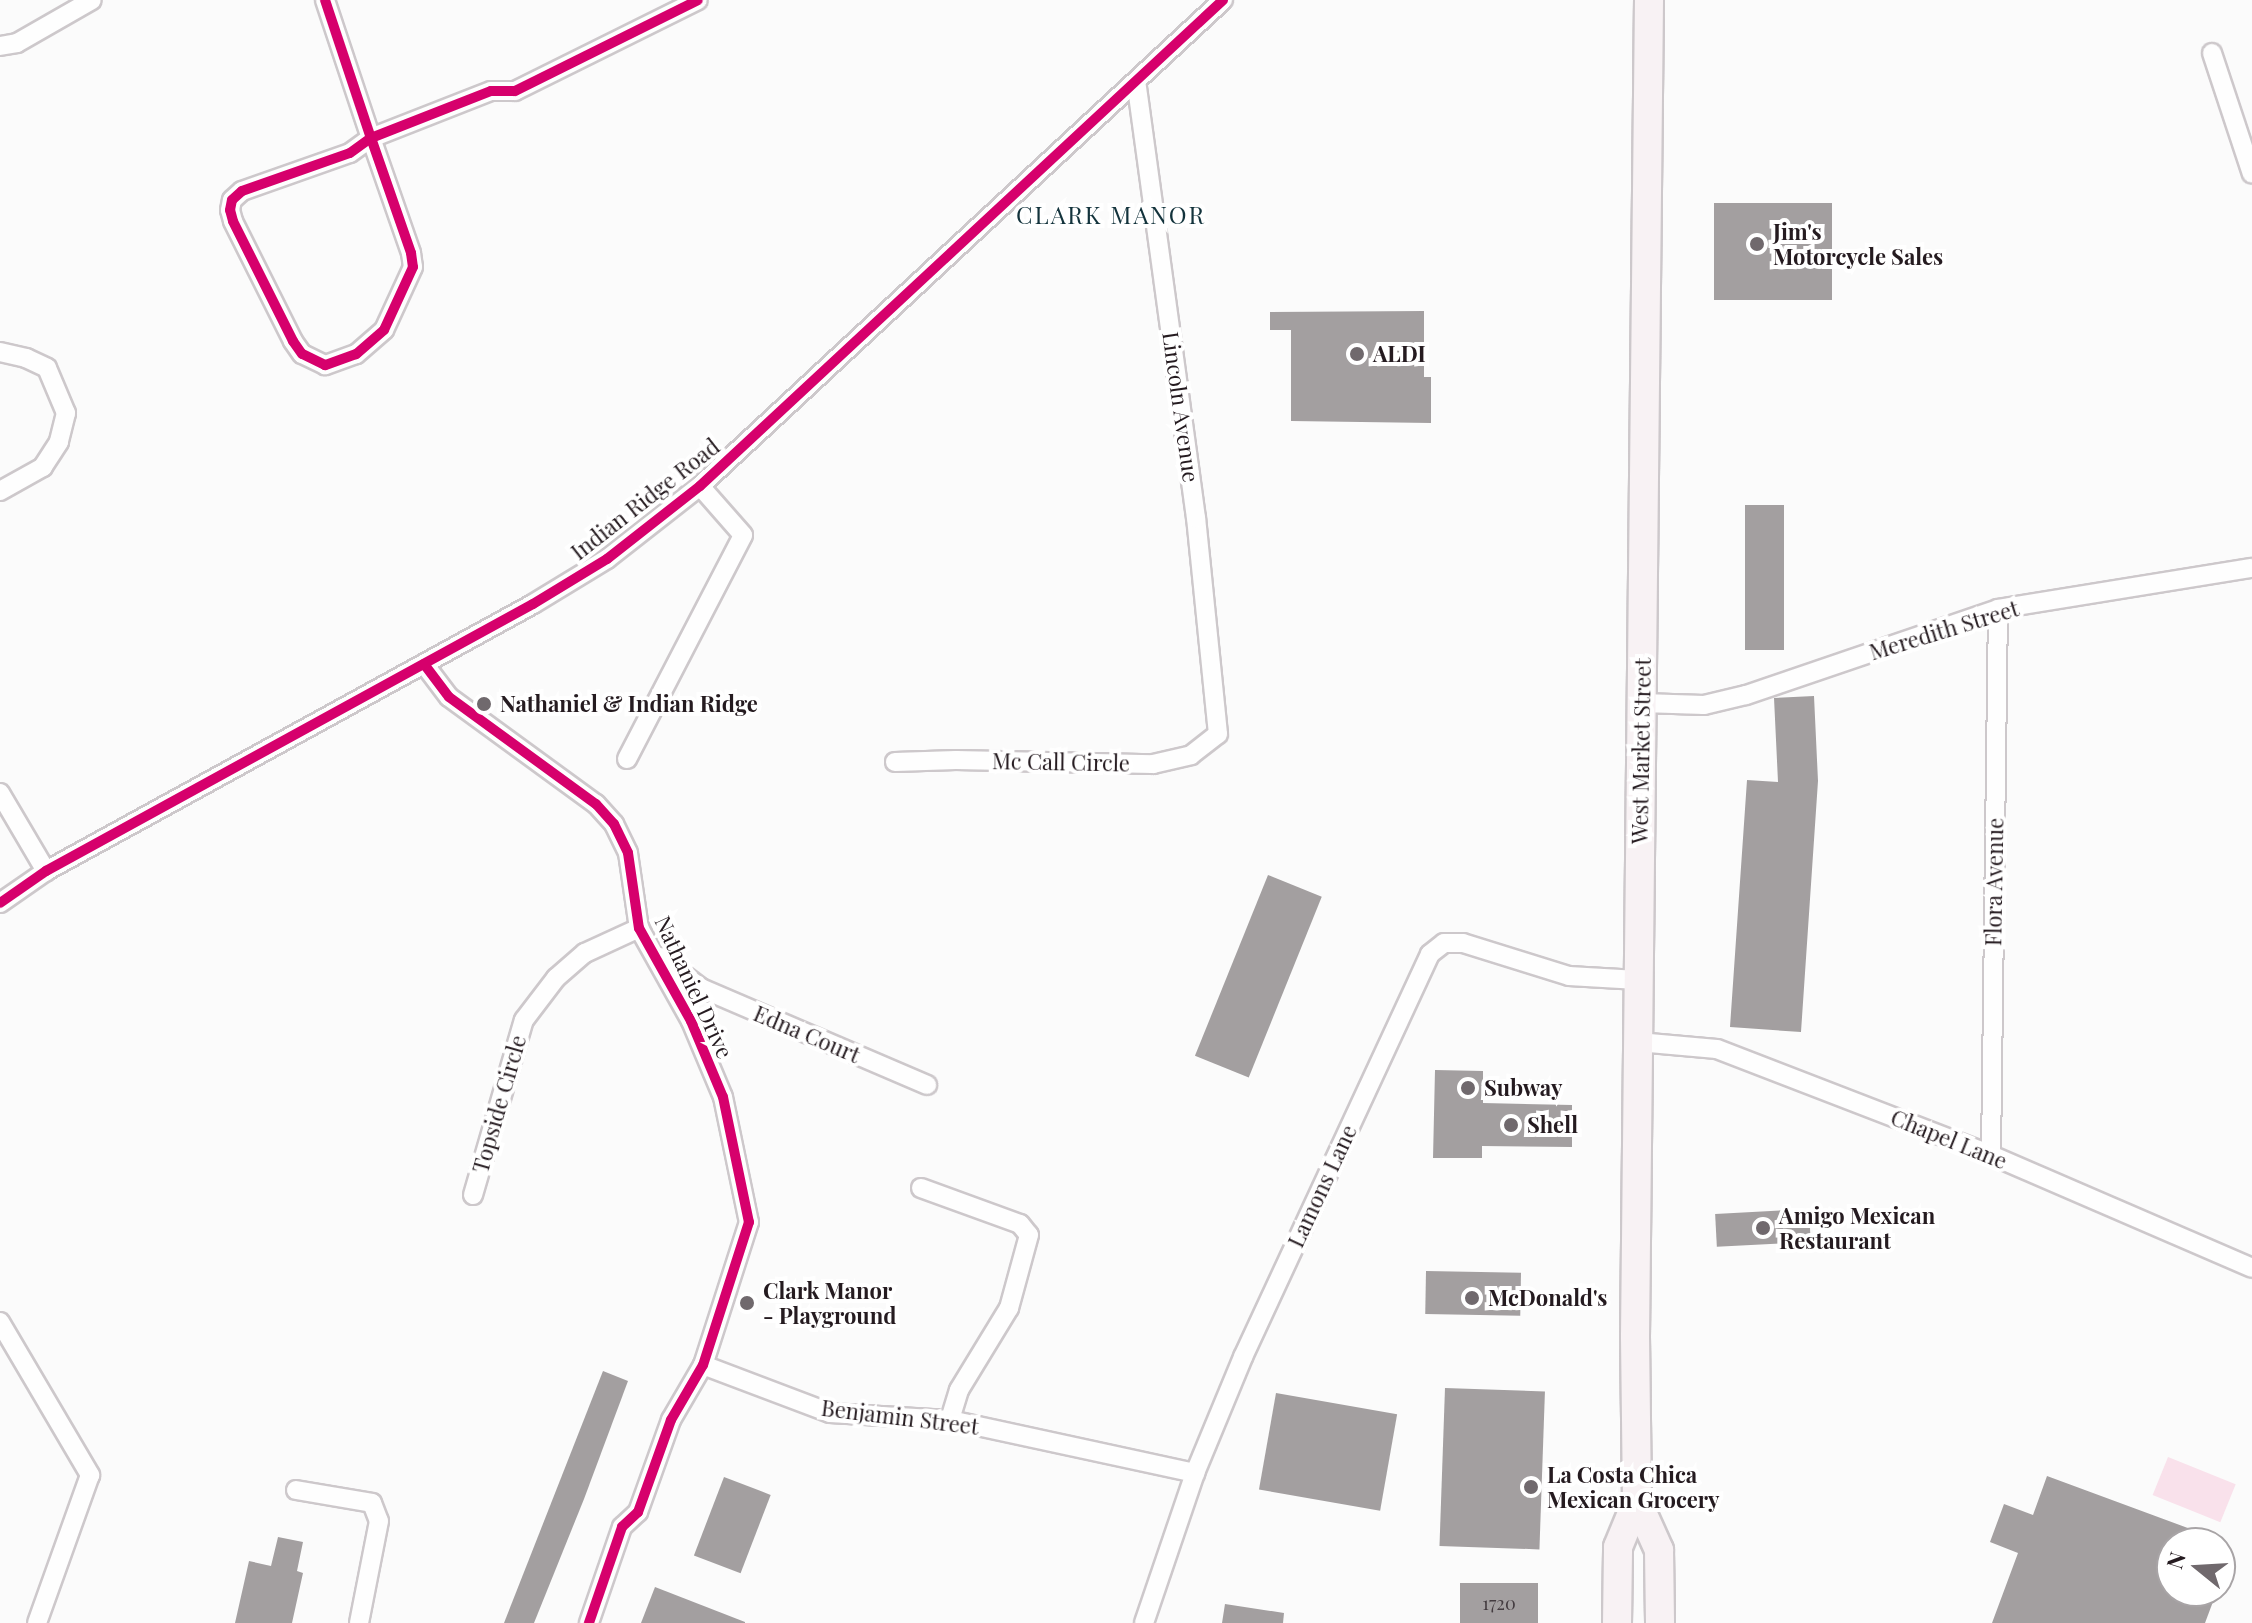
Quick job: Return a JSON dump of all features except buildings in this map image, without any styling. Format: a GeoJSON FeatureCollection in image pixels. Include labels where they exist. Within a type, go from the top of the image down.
{"type":"FeatureCollection","features":[{"type":"Feature","properties":{"kind":"main road","name":"West Market Street"},"geometry":{"type":"LineString","coordinates":[[1617,1623],[1618,1547],[1637,1501],[1638,980],[1649,0]]}},
{"type":"Feature","properties":{"kind":"main road","name":"West Market Street"},"geometry":{"type":"LineString","coordinates":[[1637,1501],[1659,1550],[1660,1623]]}},
{"type":"Feature","properties":{"kind":"street"},"geometry":{"type":"LineString","coordinates":[[0,46],[17,43],[92,0]]}},
{"type":"Feature","properties":{"kind":"street"},"geometry":{"type":"LineString","coordinates":[[325,0],[371,138],[413,267],[384,330],[356,354],[325,365],[302,354],[293,341],[230,210],[232,200],[242,191],[350,153],[371,138],[491,91],[515,91],[698,0]]}},
{"type":"Feature","properties":{"kind":"street","name":"Indian Ridge Road"},"geometry":{"type":"LineString","coordinates":[[0,903],[46,871],[424,664],[607,559],[700,486],[1223,0]]}},
{"type":"Feature","properties":{"kind":"street"},"geometry":{"type":"LineString","coordinates":[[2212,53],[2252,174]]}},
{"type":"Feature","properties":{"kind":"street","name":"Lincoln Avenue"},"geometry":{"type":"LineString","coordinates":[[1136,82],[1196,518],[1218,734]]}},
{"type":"Feature","properties":{"kind":"street"},"geometry":{"type":"LineString","coordinates":[[0,352],[26,358],[47,368],[66,413],[59,442],[43,467],[0,491]]}},
{"type":"Feature","properties":{"kind":"street"},"geometry":{"type":"LineString","coordinates":[[627,759],[743,535],[700,486]]}},
{"type":"Feature","properties":{"kind":"street","name":"Meredith Street"},"geometry":{"type":"LineString","coordinates":[[1642,703],[1704,705],[1746,695],[1998,609],[2252,568]]}},
{"type":"Feature","properties":{"kind":"street","name":"Flora Avenue"},"geometry":{"type":"LineString","coordinates":[[1991,1155],[1998,609]]}},
{"type":"Feature","properties":{"kind":"street","name":"Nathaniel Drive"},"geometry":{"type":"LineString","coordinates":[[424,664],[449,697],[596,804],[614,824],[628,853],[639,928],[680,998],[723,1097],[749,1222],[703,1365],[671,1420],[638,1512],[622,1527],[589,1623]]}},
{"type":"Feature","properties":{"kind":"street","name":"Mc Call Circle"},"geometry":{"type":"LineString","coordinates":[[895,762],[956,760],[1153,764],[1191,755],[1218,734]]}},
{"type":"Feature","properties":{"kind":"street"},"geometry":{"type":"LineString","coordinates":[[0,793],[46,871]]}},
{"type":"Feature","properties":{"kind":"street","name":"Topside Circle"},"geometry":{"type":"LineString","coordinates":[[473,1195],[524,1020],[556,978],[585,953],[639,928]]}},
{"type":"Feature","properties":{"kind":"street","name":"Lamons Lane"},"geometry":{"type":"LineString","coordinates":[[1144,1623],[1195,1473],[1243,1357],[1430,954],[1444,943],[1463,943],[1569,976],[1638,980]]}},
{"type":"Feature","properties":{"kind":"street","name":"Edna Court"},"geometry":{"type":"LineString","coordinates":[[651,950],[701,988],[927,1085]]}},
{"type":"Feature","properties":{"kind":"street","name":"Chapel Lane"},"geometry":{"type":"LineString","coordinates":[[1638,1042],[1717,1049],[1991,1155],[2252,1268]]}},
{"type":"Feature","properties":{"kind":"street"},"geometry":{"type":"LineString","coordinates":[[921,1188],[1020,1224],[1029,1235],[1009,1308],[959,1390],[950,1420]]}},
{"type":"Feature","properties":{"kind":"street"},"geometry":{"type":"LineString","coordinates":[[0,1322],[90,1475],[37,1623]]}},
{"type":"Feature","properties":{"kind":"street","name":"Benjamin Street"},"geometry":{"type":"LineString","coordinates":[[703,1365],[830,1413],[950,1420],[1195,1473]]}},
{"type":"Feature","properties":{"kind":"street"},"geometry":{"type":"LineString","coordinates":[[296,1490],[372,1503],[379,1521],[359,1623]]}},
{"type":"Feature","properties":{"kind":"shaded area"},"geometry":{"type":"Polygon","coordinates":[[[2168,1457],[2236,1484],[2220,1522],[2153,1495],[2168,1457]]]}},
{"type":"Feature","properties":{"kind":"cycle path"},"geometry":{"type":"LineString","coordinates":[[325,0],[371,138],[411,253],[413,267],[384,330],[356,354],[325,365],[302,354],[293,341],[233,221],[230,210],[232,200],[242,191],[350,153],[371,138],[491,91],[515,91],[698,0]]}},
{"type":"Feature","properties":{"kind":"cycle path"},"geometry":{"type":"LineString","coordinates":[[0,903],[46,871],[533,604],[607,559],[700,486],[1223,0]]}},
{"type":"Feature","properties":{"kind":"cycle path"},"geometry":{"type":"LineString","coordinates":[[424,664],[449,697],[596,804],[614,824],[628,853],[639,928],[691,1021],[723,1097],[749,1222],[703,1365],[671,1420],[638,1512],[622,1527],[589,1623]]}},
{"type":"Feature","properties":{"kind":"place","name":"Jim's Motorcycle Sales"},"geometry":{"type":"Point","coordinates":[1757,244]}},
{"type":"Feature","properties":{"kind":"place","name":"ALDI"},"geometry":{"type":"Point","coordinates":[1357,354]}},
{"type":"Feature","properties":{"kind":"place","name":"Nathaniel & Indian Ridge"},"geometry":{"type":"Point","coordinates":[484,704]}},
{"type":"Feature","properties":{"kind":"place","name":"Subway"},"geometry":{"type":"Point","coordinates":[1468,1088]}},
{"type":"Feature","properties":{"kind":"place","name":"Shell"},"geometry":{"type":"Point","coordinates":[1511,1125]}},
{"type":"Feature","properties":{"kind":"place","name":"Amigo Mexican Restaurant"},"geometry":{"type":"Point","coordinates":[1763,1228]}},
{"type":"Feature","properties":{"kind":"place","name":"McDonald's"},"geometry":{"type":"Point","coordinates":[1472,1298]}},
{"type":"Feature","properties":{"kind":"place","name":"Clark Manor - Playground"},"geometry":{"type":"Point","coordinates":[747,1303]}},
{"type":"Feature","properties":{"kind":"place","name":"La Costa Chica Mexican Grocery"},"geometry":{"type":"Point","coordinates":[1531,1487]}},
{"type":"Feature","properties":{"kind":"district","name":"CLARK MANOR"},"geometry":{"type":"Point","coordinates":[1111,215]}}]}
